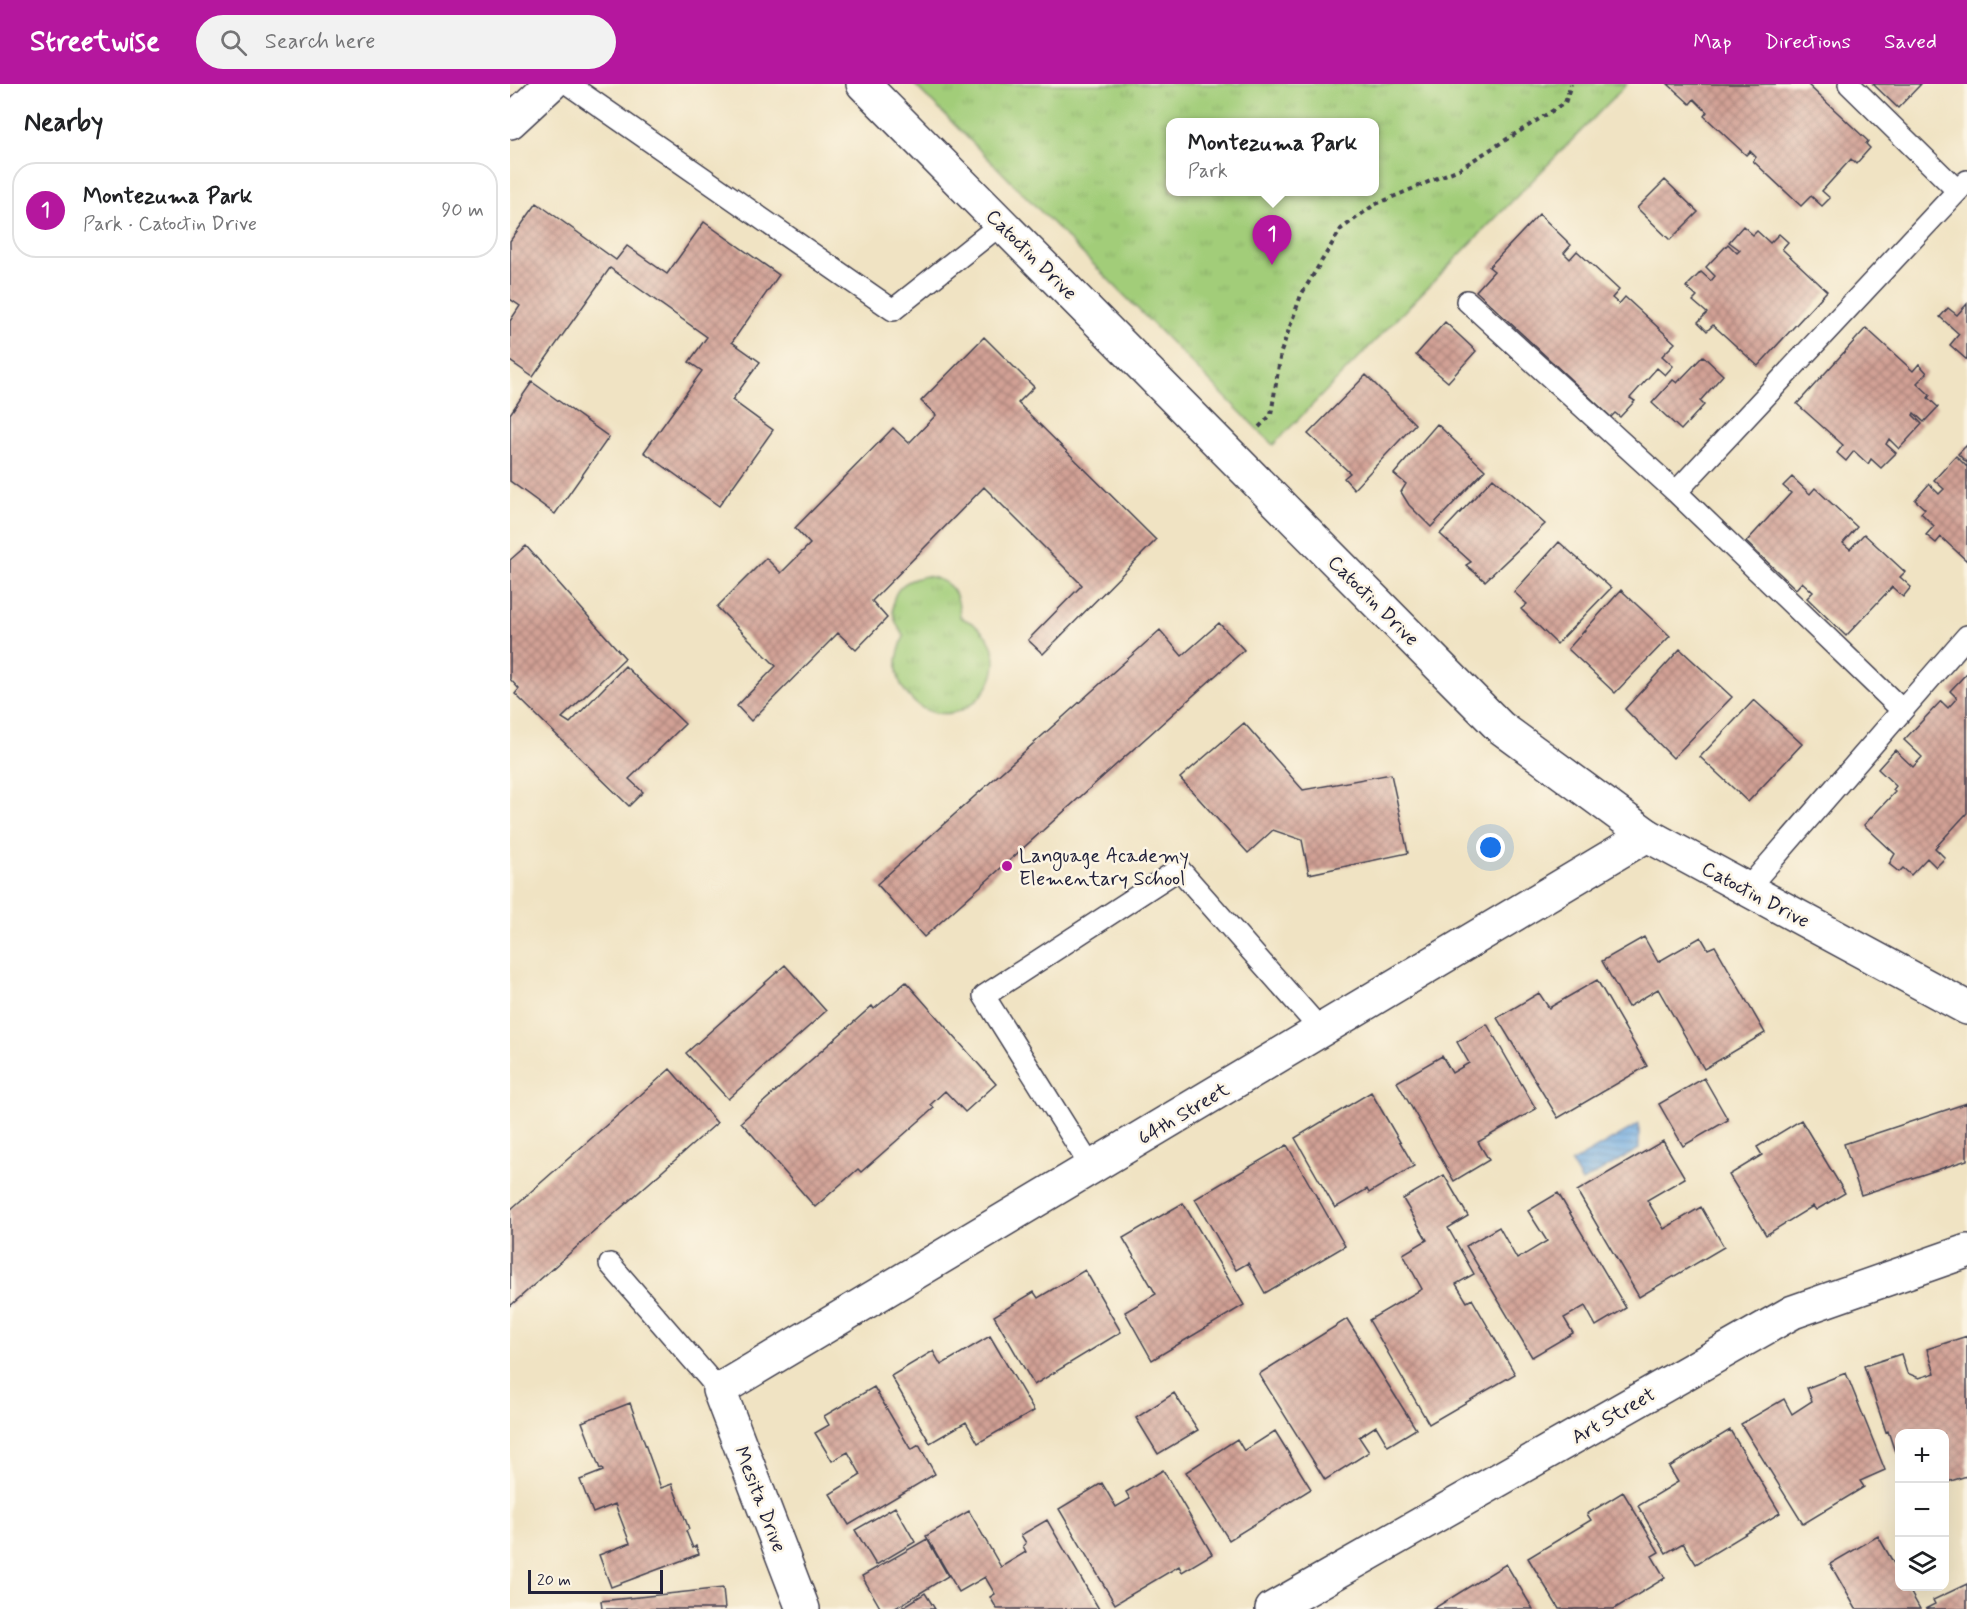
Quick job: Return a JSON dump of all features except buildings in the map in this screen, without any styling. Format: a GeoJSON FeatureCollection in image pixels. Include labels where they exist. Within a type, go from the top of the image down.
{"type":"FeatureCollection","features":[{"type":"Feature","properties":{"kind":"street"},"geometry":{"type":"LineString","coordinates":[[510,122],[551,84]]}},
{"type":"Feature","properties":{"kind":"street","name":"Catoctin Drive"},"geometry":{"type":"LineString","coordinates":[[863,84],[1500,727],[1647,835],[1967,1008]]}},
{"type":"Feature","properties":{"kind":"street","name":"64th Street"},"geometry":{"type":"LineString","coordinates":[[719,1390],[1647,835]]}},
{"type":"Feature","properties":{"kind":"street","name":"Art Street"},"geometry":{"type":"LineString","coordinates":[[1272,1609],[1792,1312],[1967,1251]]}},
{"type":"Feature","properties":{"kind":"street","name":"Mesita Drive"},"geometry":{"type":"LineString","coordinates":[[719,1390],[803,1609]]}},
{"type":"Feature","properties":{"kind":"lane"},"geometry":{"type":"LineString","coordinates":[[568,84],[893,310],[1001,224]]}},
{"type":"Feature","properties":{"kind":"lane"},"geometry":{"type":"LineString","coordinates":[[1676,492],[1962,186],[1849,84]]}},
{"type":"Feature","properties":{"kind":"lane"},"geometry":{"type":"LineString","coordinates":[[1467,301],[1676,492],[1902,710]]}},
{"type":"Feature","properties":{"kind":"lane"},"geometry":{"type":"LineString","coordinates":[[1747,889],[1967,636]]}},
{"type":"Feature","properties":{"kind":"lane"},"geometry":{"type":"LineString","coordinates":[[1091,1167],[984,996],[1179,869],[1321,1030]]}},
{"type":"Feature","properties":{"kind":"lane"},"geometry":{"type":"LineString","coordinates":[[610,1264],[719,1390]]}},
{"type":"Feature","properties":{"kind":"path"},"geometry":{"type":"LineString","coordinates":[[1231,455],[1270,415],[1281,352],[1301,295],[1341,229],[1374,205],[1460,169],[1565,103],[1571,84]]}},
{"type":"Feature","properties":{"kind":"green space"},"geometry":{"type":"Polygon","coordinates":[[[914,84],[1627,84],[1273,445],[914,84]]]}},
{"type":"Feature","properties":{"kind":"green space"},"geometry":{"type":"Polygon","coordinates":[[[927,576],[943,581],[956,594],[960,617],[976,626],[991,644],[995,663],[990,682],[979,698],[962,709],[943,714],[924,709],[906,693],[897,672],[897,658],[904,636],[894,616],[894,598],[905,584],[927,576]]]}},
{"type":"Feature","properties":{"kind":"water"},"geometry":{"type":"Polygon","coordinates":[[[1639,1124],[1639,1149],[1582,1182],[1571,1163],[1639,1124]]]}},
{"type":"Feature","properties":{"kind":"place","name":"Montezuma Park"},"geometry":{"type":"Point","coordinates":[1272,265]}},
{"type":"Feature","properties":{"kind":"place","name":"Language Academy Elementary School"},"geometry":{"type":"Point","coordinates":[1007,866]}}]}
